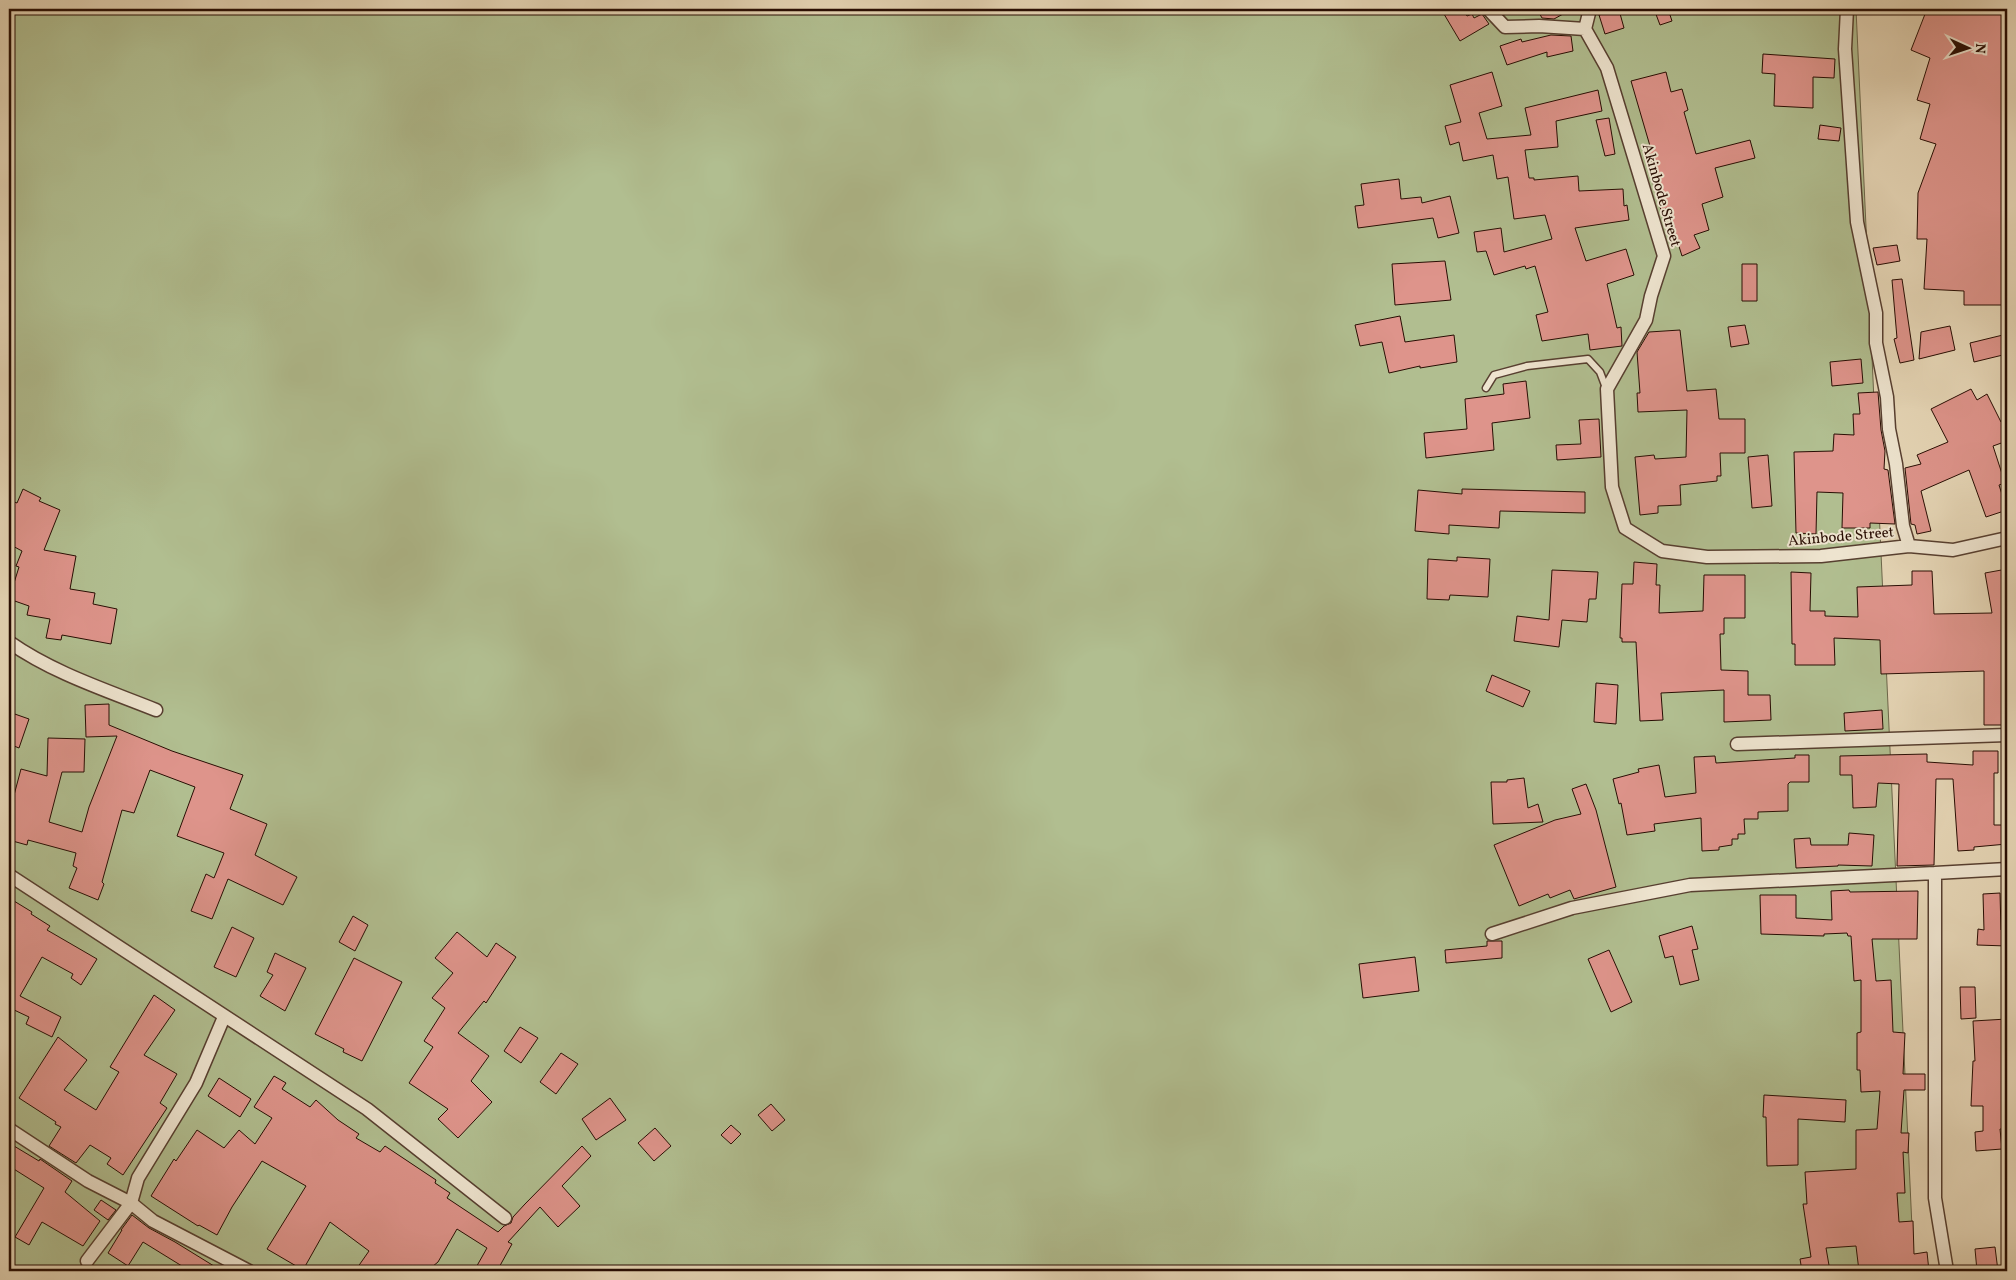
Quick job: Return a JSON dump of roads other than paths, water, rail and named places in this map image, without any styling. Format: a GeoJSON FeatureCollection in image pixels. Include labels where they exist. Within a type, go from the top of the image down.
{"type":"FeatureCollection","features":[{"type":"Feature","properties":{"kind":"street"},"geometry":{"type":"LineString","coordinates":[[1488,9],[1504,27],[1539,26],[1585,29],[1590,9]]}},
{"type":"Feature","properties":{"kind":"street"},"geometry":{"type":"LineString","coordinates":[[1848,9],[1845,49],[1857,222],[1876,313],[1876,343],[1887,397],[1889,428],[1896,464],[1903,526],[1909,546]]}},
{"type":"Feature","properties":{"kind":"street","name":"Akinbode Street"},"geometry":{"type":"LineString","coordinates":[[1585,29],[1607,68],[1664,256],[1651,296],[1646,320],[1607,390],[1612,487],[1625,528],[1662,550],[1707,557],[1821,556],[1909,546],[1953,550],[2007,538]]}},
{"type":"Feature","properties":{"kind":"street"},"geometry":{"type":"LineString","coordinates":[[9,642],[40,662],[156,710]]}},
{"type":"Feature","properties":{"kind":"street"},"geometry":{"type":"LineString","coordinates":[[1736,744],[2007,735]]}},
{"type":"Feature","properties":{"kind":"street"},"geometry":{"type":"LineString","coordinates":[[1492,934],[1572,908],[1690,884],[2007,869]]}},
{"type":"Feature","properties":{"kind":"street"},"geometry":{"type":"LineString","coordinates":[[1935,873],[1935,1198],[1947,1271]]}},
{"type":"Feature","properties":{"kind":"street"},"geometry":{"type":"LineString","coordinates":[[9,874],[366,1109],[505,1218]]}},
{"type":"Feature","properties":{"kind":"street"},"geometry":{"type":"LineString","coordinates":[[87,1261],[131,1203],[138,1178],[196,1083],[224,1017]]}},
{"type":"Feature","properties":{"kind":"street"},"geometry":{"type":"LineString","coordinates":[[9,1130],[88,1181],[131,1203],[153,1221],[249,1271]]}},
{"type":"Feature","properties":{"kind":"lane"},"geometry":{"type":"LineString","coordinates":[[1486,388],[1494,375],[1527,366],[1588,358],[1600,372],[1607,390]]}}]}
